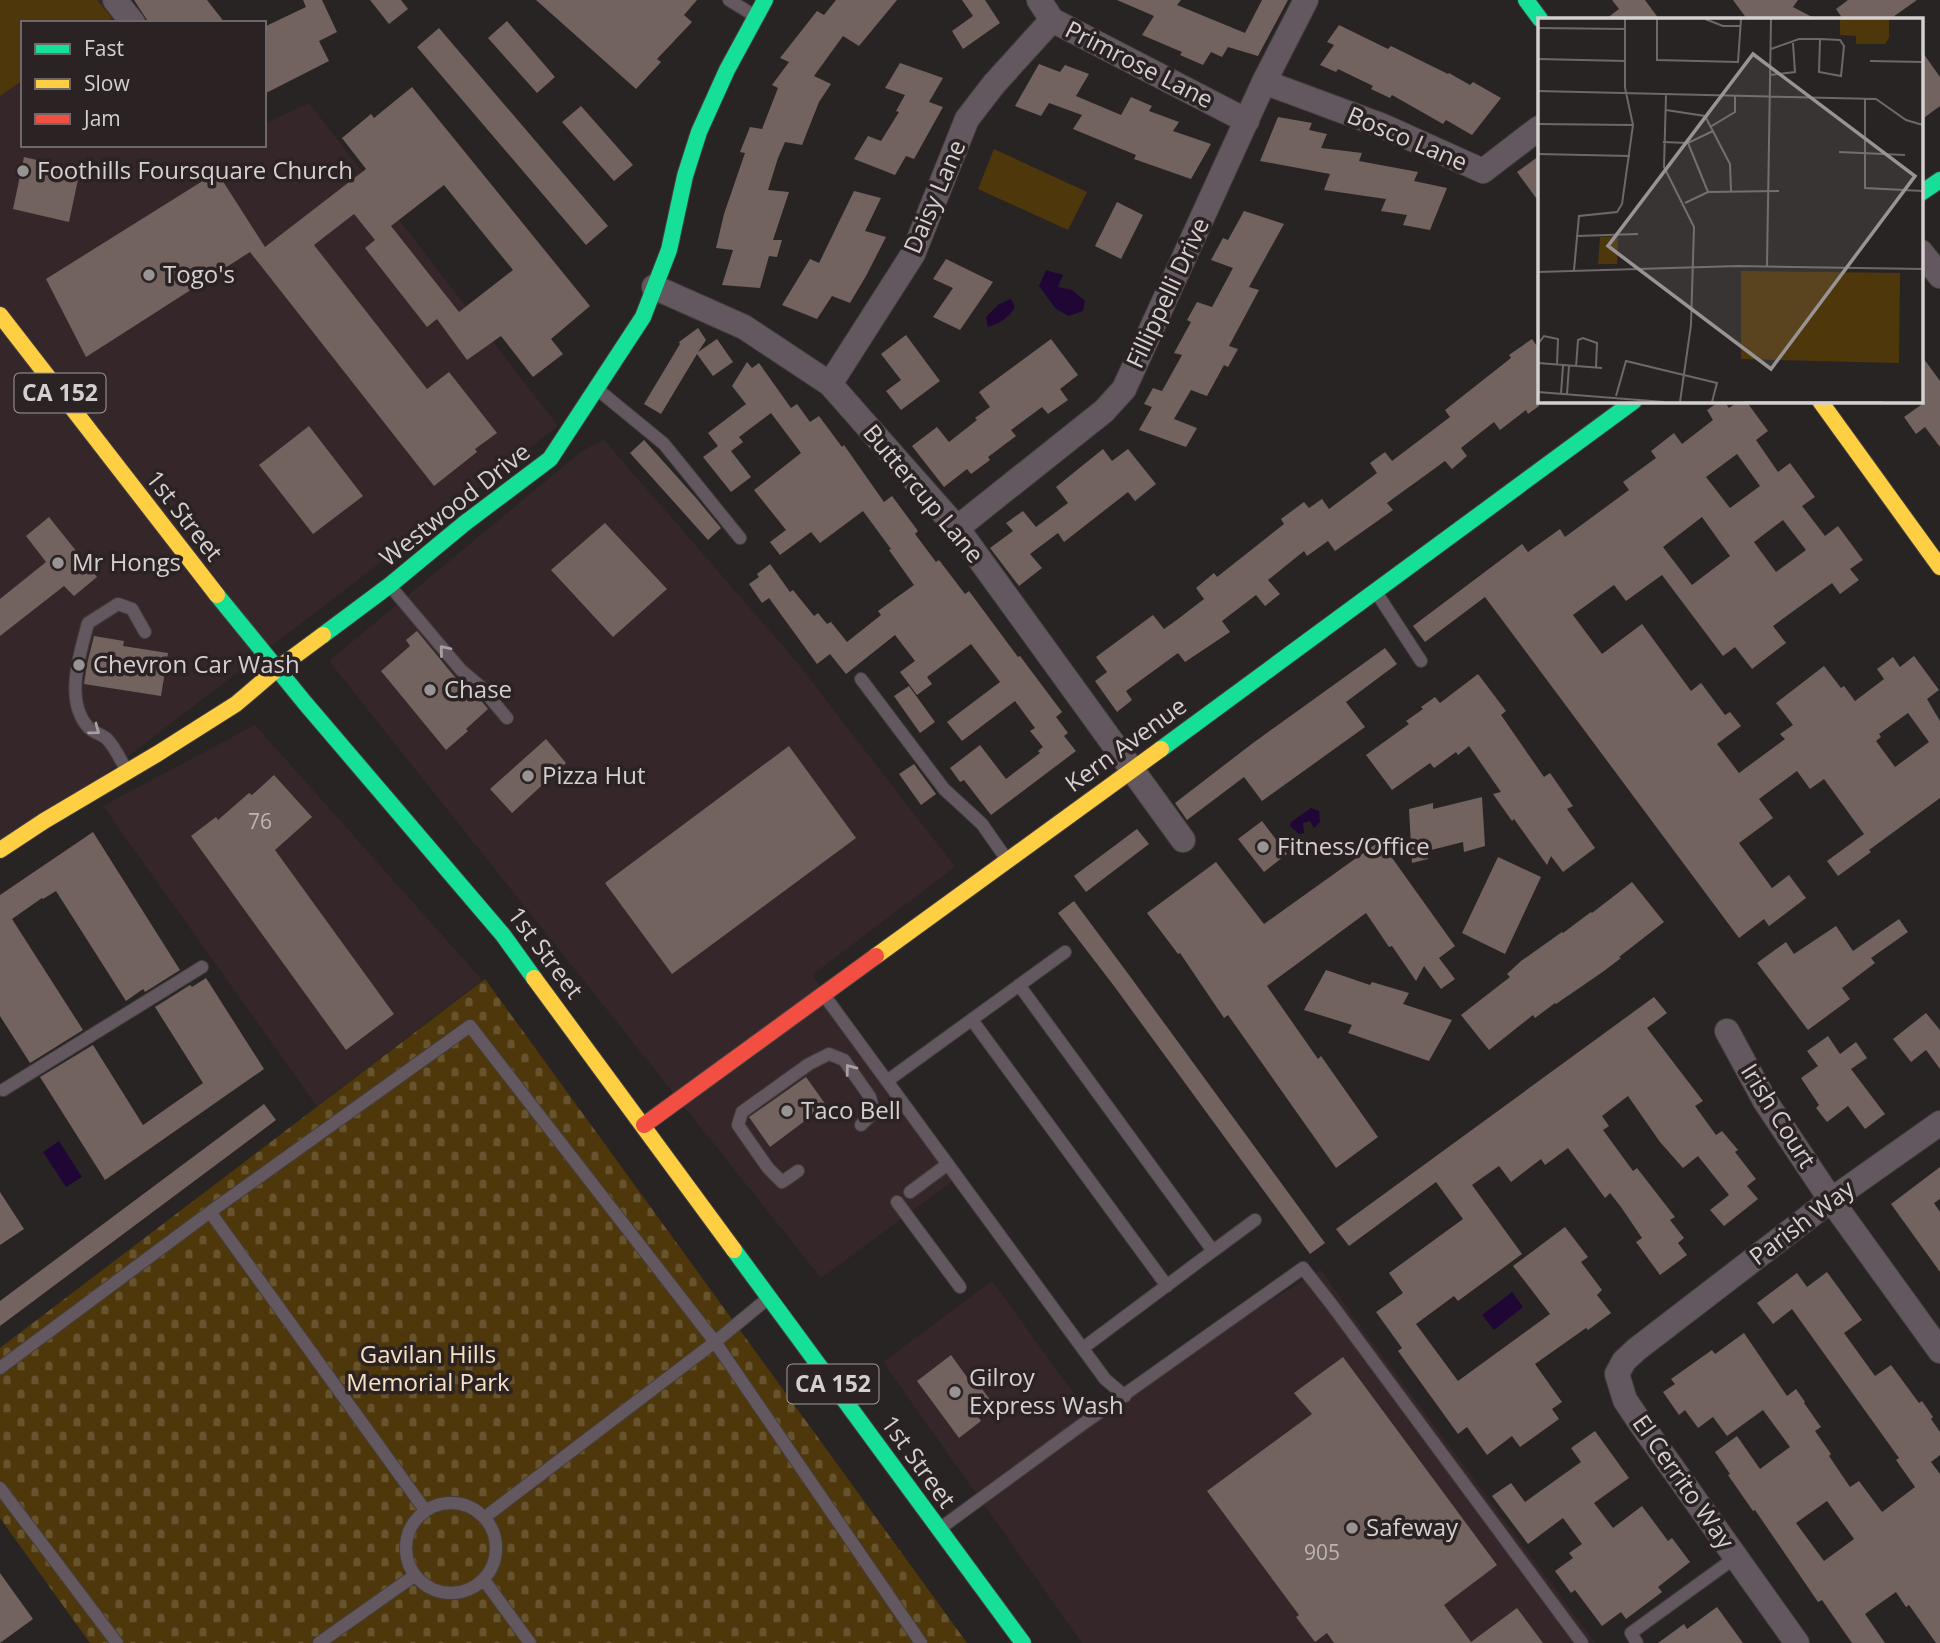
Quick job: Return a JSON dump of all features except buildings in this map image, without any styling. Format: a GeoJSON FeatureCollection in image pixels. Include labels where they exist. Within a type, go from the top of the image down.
{"type":"FeatureCollection","features":[{"type":"Feature","properties":{"kind":"street"},"geometry":{"type":"LineString","coordinates":[[114,0],[131,21]]}},
{"type":"Feature","properties":{"kind":"street","name":"Westwood Drive"},"geometry":{"type":"LineString","coordinates":[[0,850],[236,704],[277,669],[390,585],[465,523],[550,459],[643,317],[668,250],[685,176],[699,132],[727,70],[765,0]]}},
{"type":"Feature","properties":{"kind":"street","name":"Fillippelli Drive"},"geometry":{"type":"LineString","coordinates":[[957,528],[1104,411],[1124,389],[1264,82],[1306,0]]}},
{"type":"Feature","properties":{"kind":"street"},"geometry":{"type":"LineString","coordinates":[[1526,0],[1539,18]]}},
{"type":"Feature","properties":{"kind":"street","name":"Primrose Lane"},"geometry":{"type":"LineString","coordinates":[[1045,10],[1247,121]]}},
{"type":"Feature","properties":{"kind":"street","name":"Daisy Lane"},"geometry":{"type":"LineString","coordinates":[[830,384],[914,254],[967,120],[1045,10]]}},
{"type":"Feature","properties":{"kind":"street","name":"Bosco Lane"},"geometry":{"type":"LineString","coordinates":[[1264,82],[1383,126],[1483,171],[1538,129]]}},
{"type":"Feature","properties":{"kind":"street"},"geometry":{"type":"LineString","coordinates":[[1923,192],[1940,180]]}},
{"type":"Feature","properties":{"kind":"street"},"geometry":{"type":"LineString","coordinates":[[1923,254],[1940,276]]}},
{"type":"Feature","properties":{"kind":"street","name":"Buttercup Lane"},"geometry":{"type":"LineString","coordinates":[[654,288],[744,327],[830,384],[957,528],[1183,840]]}},
{"type":"Feature","properties":{"kind":"street","name":"1st Street"},"geometry":{"type":"LineString","coordinates":[[0,315],[167,532],[277,669],[503,935],[1023,1643]]}},
{"type":"Feature","properties":{"kind":"street","name":"Kern Avenue"},"geometry":{"type":"LineString","coordinates":[[644,1125],[1633,402]]}},
{"type":"Feature","properties":{"kind":"street"},"geometry":{"type":"LineString","coordinates":[[1821,402],[1940,567]]}},
{"type":"Feature","properties":{"kind":"street","name":"Irish Court"},"geometry":{"type":"LineString","coordinates":[[1727,1031],[1765,1101],[1831,1200],[1940,1351]]}},
{"type":"Feature","properties":{"kind":"street","name":"Parish Way"},"geometry":{"type":"LineString","coordinates":[[1667,1327],[1831,1200],[1940,1123]]}},
{"type":"Feature","properties":{"kind":"street","name":"El Cerrito Way"},"geometry":{"type":"LineString","coordinates":[[1667,1327],[1624,1361],[1617,1374],[1625,1400],[1797,1643]]}},
{"type":"Feature","properties":{"kind":"lane"},"geometry":{"type":"LineString","coordinates":[[729,0],[755,16]]}},
{"type":"Feature","properties":{"kind":"lane"},"geometry":{"type":"LineString","coordinates":[[596,388],[664,444],[740,538]]}},
{"type":"Feature","properties":{"kind":"lane"},"geometry":{"type":"LineString","coordinates":[[390,585],[461,670],[480,686],[507,718]]}},
{"type":"Feature","properties":{"kind":"lane"},"geometry":{"type":"LineString","coordinates":[[1376,592],[1421,661]]}},
{"type":"Feature","properties":{"kind":"lane"},"geometry":{"type":"LineString","coordinates":[[128,772],[106,738],[89,729],[79,713],[76,683],[89,623],[118,604],[132,609],[145,632]]}},
{"type":"Feature","properties":{"kind":"lane"},"geometry":{"type":"LineString","coordinates":[[861,679],[944,789],[982,824],[1007,860]]}},
{"type":"Feature","properties":{"kind":"lane"},"geometry":{"type":"LineString","coordinates":[[887,1081],[1065,952]]}},
{"type":"Feature","properties":{"kind":"lane"},"geometry":{"type":"LineString","coordinates":[[3,1090],[202,967]]}},
{"type":"Feature","properties":{"kind":"lane"},"geometry":{"type":"LineString","coordinates":[[1019,985],[1213,1251]]}},
{"type":"Feature","properties":{"kind":"lane"},"geometry":{"type":"LineString","coordinates":[[824,995],[1105,1379],[1125,1396]]}},
{"type":"Feature","properties":{"kind":"lane"},"geometry":{"type":"LineString","coordinates":[[972,1020],[1167,1286]]}},
{"type":"Feature","properties":{"kind":"lane"},"geometry":{"type":"LineString","coordinates":[[0,1368],[210,1212],[470,1026],[715,1342],[921,1643]]}},
{"type":"Feature","properties":{"kind":"lane"},"geometry":{"type":"LineString","coordinates":[[798,1171],[782,1182],[768,1168],[738,1125],[742,1112],[809,1065],[830,1054],[844,1060],[870,1097],[874,1112],[861,1125]]}},
{"type":"Feature","properties":{"kind":"lane"},"geometry":{"type":"LineString","coordinates":[[910,1192],[948,1164]]}},
{"type":"Feature","properties":{"kind":"lane"},"geometry":{"type":"LineString","coordinates":[[897,1202],[960,1287]]}},
{"type":"Feature","properties":{"kind":"lane"},"geometry":{"type":"LineString","coordinates":[[210,1212],[425,1510]]}},
{"type":"Feature","properties":{"kind":"lane"},"geometry":{"type":"LineString","coordinates":[[1083,1348],[1255,1220]]}},
{"type":"Feature","properties":{"kind":"lane"},"geometry":{"type":"LineString","coordinates":[[939,1529],[1303,1268],[1582,1643]]}},
{"type":"Feature","properties":{"kind":"lane"},"geometry":{"type":"LineString","coordinates":[[485,1517],[769,1298]]}},
{"type":"Feature","properties":{"kind":"lane"},"geometry":{"type":"LineString","coordinates":[[0,1488],[117,1643]]}},
{"type":"Feature","properties":{"kind":"lane"},"geometry":{"type":"LineString","coordinates":[[455,1502],[470,1507],[485,1517],[497,1546],[495,1562],[484,1580],[471,1589],[456,1594],[425,1586],[414,1576],[407,1561],[405,1545],[409,1530],[417,1516],[425,1510],[439,1503],[455,1502]]}},
{"type":"Feature","properties":{"kind":"lane"},"geometry":{"type":"LineString","coordinates":[[1637,1643],[1631,1633],[1736,1557]]}},
{"type":"Feature","properties":{"kind":"lane"},"geometry":{"type":"LineString","coordinates":[[319,1643],[414,1576]]}},
{"type":"Feature","properties":{"kind":"lane"},"geometry":{"type":"LineString","coordinates":[[484,1580],[530,1643]]}},
{"type":"Feature","properties":{"kind":"shaded area"},"geometry":{"type":"Polygon","coordinates":[[[0,0],[123,0],[139,21],[21,21],[21,147],[266,147],[266,123],[309,103],[558,426],[44,821],[0,849],[0,0]]]}},
{"type":"Feature","properties":{"kind":"shaded area"},"geometry":{"type":"Polygon","coordinates":[[[1046,270],[1063,275],[1058,287],[1072,290],[1085,301],[1083,311],[1069,316],[1056,309],[1039,286],[1046,270]]]}},
{"type":"Feature","properties":{"kind":"shaded area"},"geometry":{"type":"Polygon","coordinates":[[[1011,299],[1015,307],[1010,314],[988,327],[986,317],[999,304],[1011,299]]]}},
{"type":"Feature","properties":{"kind":"shaded area"},"geometry":{"type":"Polygon","coordinates":[[[604,440],[795,660],[955,867],[812,975],[961,1175],[821,1278],[329,661],[582,451],[604,440]]]}},
{"type":"Feature","properties":{"kind":"shaded area"},"geometry":{"type":"Polygon","coordinates":[[[255,725],[482,980],[317,1106],[103,806],[255,725]]]}},
{"type":"Feature","properties":{"kind":"shaded area"},"geometry":{"type":"Polygon","coordinates":[[[1311,808],[1319,811],[1320,822],[1314,828],[1310,821],[1303,823],[1304,833],[1299,834],[1290,826],[1291,822],[1311,808]]]}},
{"type":"Feature","properties":{"kind":"shaded area"},"geometry":{"type":"Polygon","coordinates":[[[59,1141],[82,1177],[66,1187],[43,1152],[59,1141]]]}},
{"type":"Feature","properties":{"kind":"shaded area"},"geometry":{"type":"Polygon","coordinates":[[[1321,1270],[1595,1643],[1082,1643],[883,1362],[992,1281],[1087,1412],[1321,1270]]]}},
{"type":"Feature","properties":{"kind":"shaded area"},"geometry":{"type":"Polygon","coordinates":[[[1512,1292],[1523,1307],[1494,1330],[1482,1315],[1512,1292]]]}},
{"type":"Feature","properties":{"kind":"green space"},"geometry":{"type":"Polygon","coordinates":[[[0,0],[97,0],[112,18],[108,21],[21,21],[21,81],[0,96],[0,0]]]}},
{"type":"Feature","properties":{"kind":"green space"},"geometry":{"type":"Polygon","coordinates":[[[994,149],[1087,192],[1068,230],[978,189],[994,149]]]}},
{"type":"Feature","properties":{"kind":"green space","name":"Gavilan Hills Memorial Park"},"geometry":{"type":"Polygon","coordinates":[[[485,979],[967,1643],[90,1643],[0,1518],[0,1348],[485,979]]]}},
{"type":"Feature","properties":{"kind":"traffic: fast"},"geometry":{"type":"LineString","coordinates":[[323,635],[550,459],[643,317],[669,250],[685,176],[699,132],[727,70],[765,0]]}},
{"type":"Feature","properties":{"kind":"traffic: fast"},"geometry":{"type":"LineString","coordinates":[[1526,0],[1539,18]]}},
{"type":"Feature","properties":{"kind":"traffic: fast"},"geometry":{"type":"LineString","coordinates":[[1923,192],[1940,180]]}},
{"type":"Feature","properties":{"kind":"traffic: fast"},"geometry":{"type":"LineString","coordinates":[[1161,749],[1633,402]]}},
{"type":"Feature","properties":{"kind":"traffic: fast"},"geometry":{"type":"LineString","coordinates":[[217,595],[305,703],[503,935],[534,978]]}},
{"type":"Feature","properties":{"kind":"traffic: fast"},"geometry":{"type":"LineString","coordinates":[[734,1250],[1023,1643]]}},
{"type":"Feature","properties":{"kind":"traffic: slow"},"geometry":{"type":"LineString","coordinates":[[0,315],[217,595]]}},
{"type":"Feature","properties":{"kind":"traffic: slow"},"geometry":{"type":"LineString","coordinates":[[1821,402],[1940,567]]}},
{"type":"Feature","properties":{"kind":"traffic: slow"},"geometry":{"type":"LineString","coordinates":[[0,850],[236,704],[323,635]]}},
{"type":"Feature","properties":{"kind":"traffic: slow"},"geometry":{"type":"LineString","coordinates":[[876,956],[1161,749]]}},
{"type":"Feature","properties":{"kind":"traffic: slow"},"geometry":{"type":"LineString","coordinates":[[534,978],[734,1250]]}},
{"type":"Feature","properties":{"kind":"traffic: jam"},"geometry":{"type":"LineString","coordinates":[[644,1125],[876,956]]}},
{"type":"Feature","properties":{"kind":"place","name":"Foothills Foursquare Church"},"geometry":{"type":"Point","coordinates":[23,171]}},
{"type":"Feature","properties":{"kind":"place","name":"Togo's"},"geometry":{"type":"Point","coordinates":[149,275]}},
{"type":"Feature","properties":{"kind":"place","name":"Mr Hongs"},"geometry":{"type":"Point","coordinates":[58,563]}},
{"type":"Feature","properties":{"kind":"place","name":"Chevron Car Wash"},"geometry":{"type":"Point","coordinates":[79,665]}},
{"type":"Feature","properties":{"kind":"place","name":"Chase"},"geometry":{"type":"Point","coordinates":[430,690]}},
{"type":"Feature","properties":{"kind":"place","name":"Pizza Hut"},"geometry":{"type":"Point","coordinates":[528,776]}},
{"type":"Feature","properties":{"kind":"place","name":"Fitness/Office"},"geometry":{"type":"Point","coordinates":[1263,847]}},
{"type":"Feature","properties":{"kind":"place","name":"Taco Bell"},"geometry":{"type":"Point","coordinates":[787,1111]}},
{"type":"Feature","properties":{"kind":"place","name":"Gilroy Express Wash"},"geometry":{"type":"Point","coordinates":[955,1392]}},
{"type":"Feature","properties":{"kind":"place","name":"Safeway"},"geometry":{"type":"Point","coordinates":[1352,1528]}}]}
